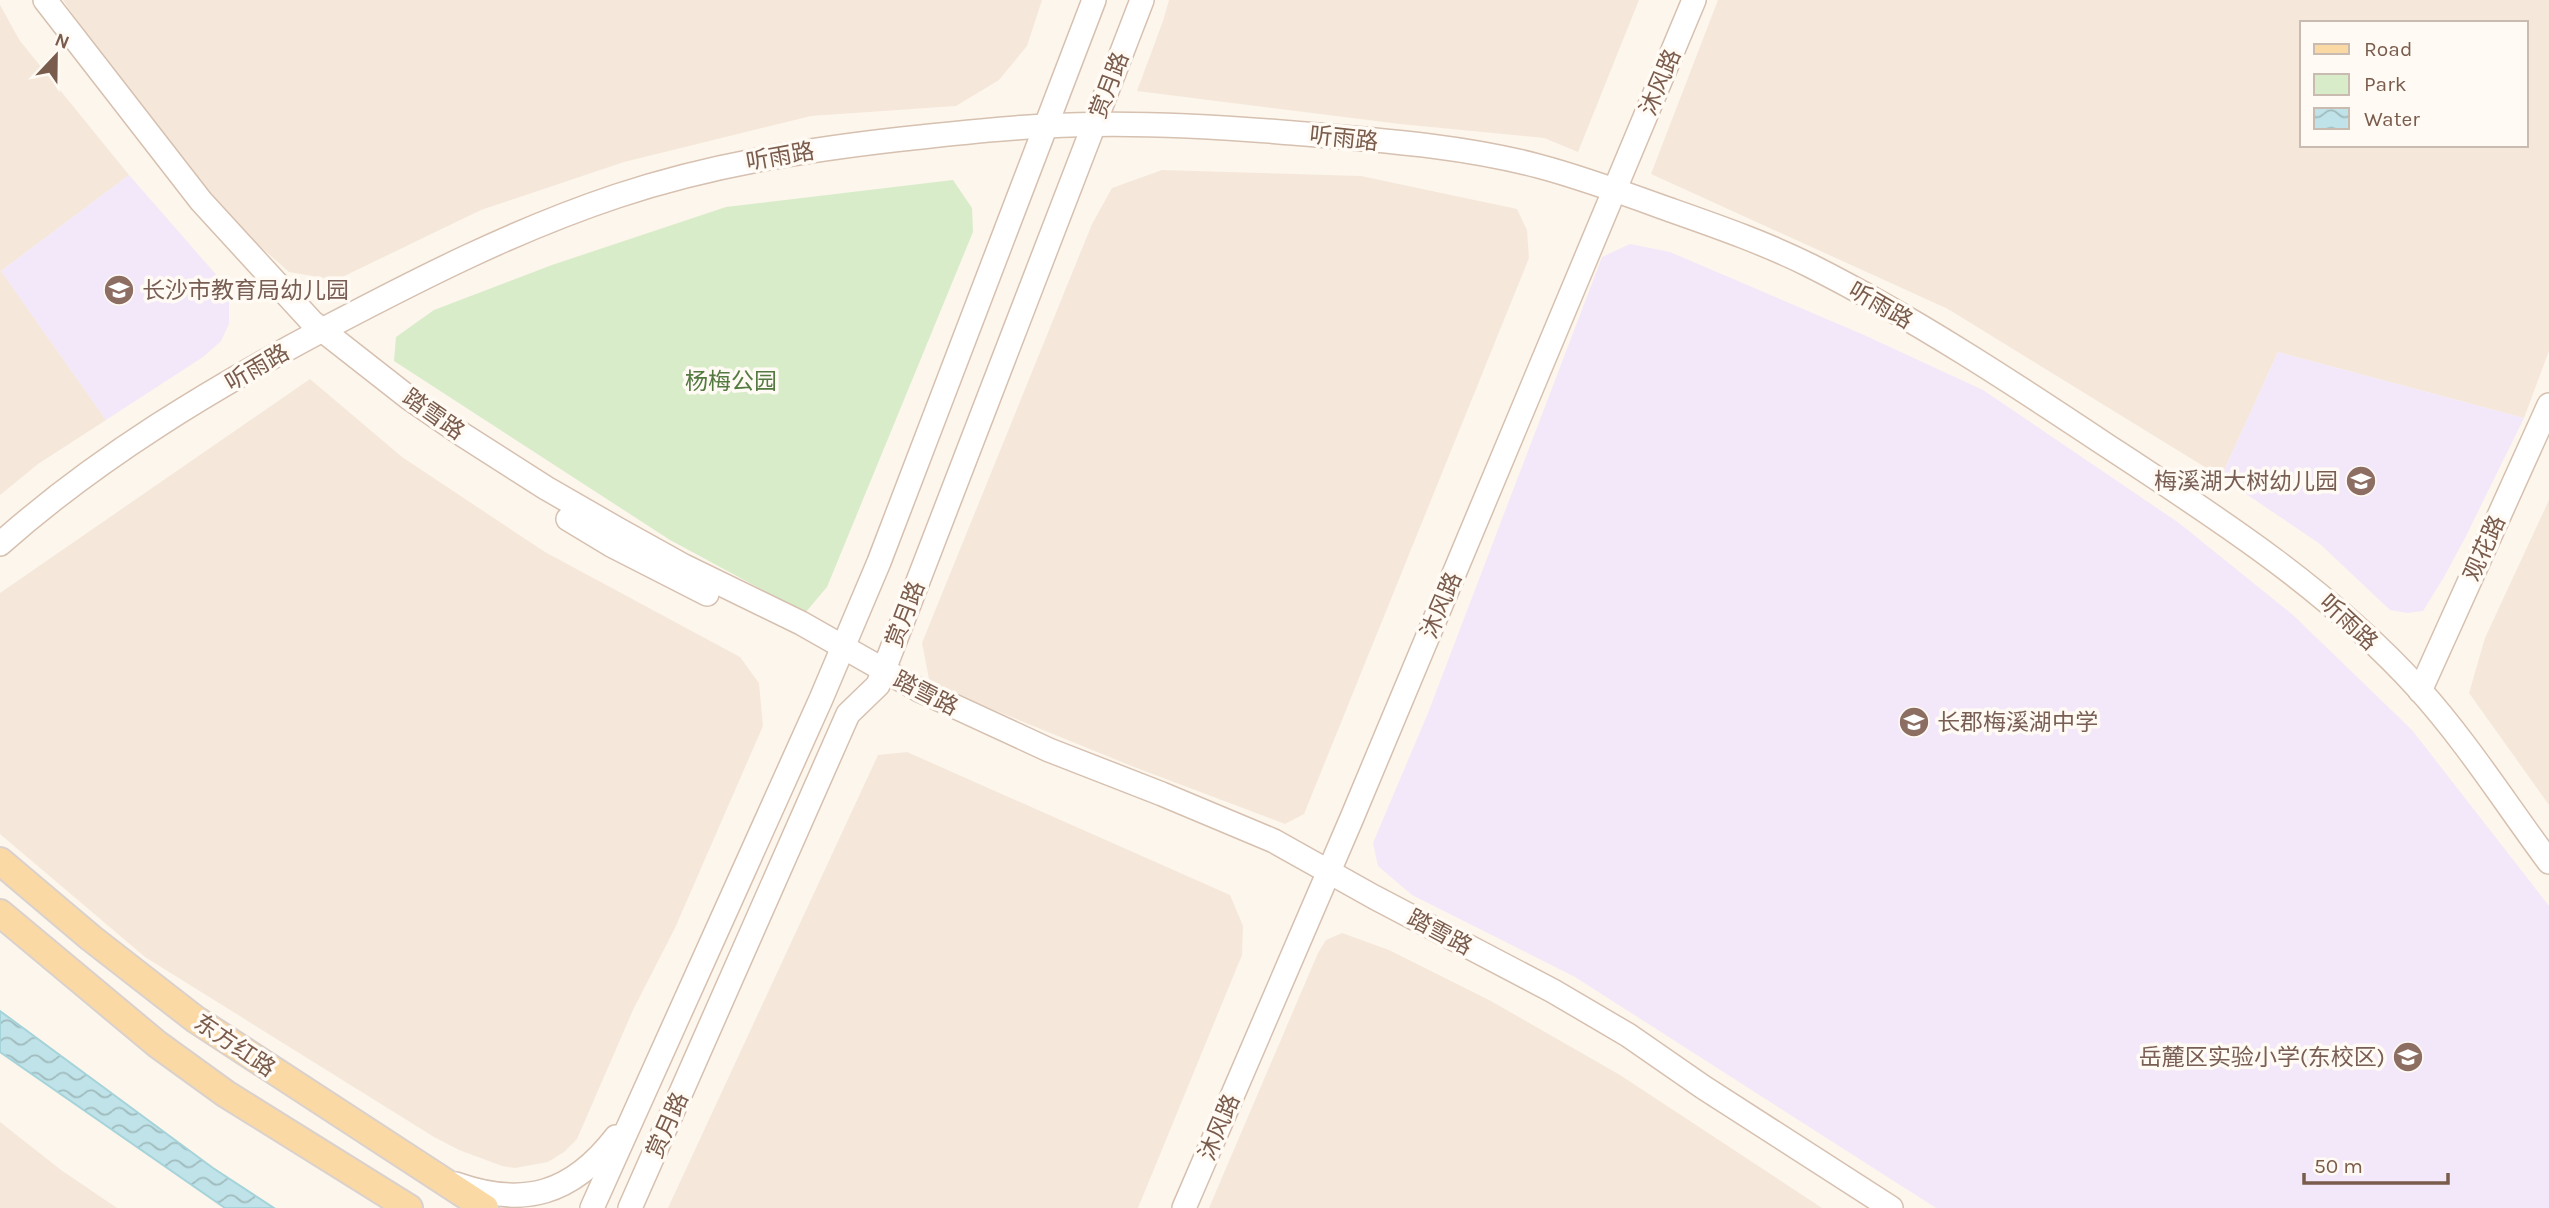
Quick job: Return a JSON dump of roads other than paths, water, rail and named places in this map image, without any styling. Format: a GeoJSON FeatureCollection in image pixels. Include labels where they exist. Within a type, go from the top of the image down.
{"type":"FeatureCollection","features":[{"type":"Feature","properties":{"kind":"main road","name":"东方红路"},"geometry":{"type":"LineString","coordinates":[[0,861],[91,938],[195,1020],[485,1208]]}},
{"type":"Feature","properties":{"kind":"main road","name":"东方红路"},"geometry":{"type":"LineString","coordinates":[[0,913],[157,1044],[216,1087],[409,1208]]}},
{"type":"Feature","properties":{"kind":"street","name":"踏雪路"},"geometry":{"type":"LineString","coordinates":[[33,0],[194,207],[312,329]]}},
{"type":"Feature","properties":{"kind":"street","name":"踏雪路"},"geometry":{"type":"LineString","coordinates":[[45,0],[201,201],[342,365],[398,409],[537,500],[611,545],[796,637],[840,655],[988,740],[1321,875],[1553,991],[1628,1035],[1703,1087],[1891,1208]]}},
{"type":"Feature","properties":{"kind":"street","name":"赏月路"},"geometry":{"type":"LineString","coordinates":[[592,1208],[840,655],[879,562],[1094,0]]}},
{"type":"Feature","properties":{"kind":"street","name":"赏月路"},"geometry":{"type":"LineString","coordinates":[[630,1208],[848,714],[881,678],[1142,0]]}},
{"type":"Feature","properties":{"kind":"street","name":"沐风路"},"geometry":{"type":"LineString","coordinates":[[1612,182],[1680,0]]}},
{"type":"Feature","properties":{"kind":"street","name":"沐风路"},"geometry":{"type":"LineString","coordinates":[[1184,1208],[1612,182],[1694,0]]}},
{"type":"Feature","properties":{"kind":"street","name":"听雨路"},"geometry":{"type":"LineString","coordinates":[[0,544],[58,496],[139,439],[401,276],[501,228],[612,187],[679,166],[810,138],[1096,118],[1400,144],[1499,158],[1612,182],[1744,224],[1810,252],[1993,357],[2239,516],[2297,557],[2356,607],[2428,689],[2549,842]]}},
{"type":"Feature","properties":{"kind":"street","name":"听雨路"},"geometry":{"type":"LineString","coordinates":[[0,532],[53,489],[133,431],[262,349],[312,329]]}},
{"type":"Feature","properties":{"kind":"street","name":"观花路"},"geometry":{"type":"LineString","coordinates":[[2428,689],[2549,405]]}},
{"type":"Feature","properties":{"kind":"street","name":"观花路"},"geometry":{"type":"LineString","coordinates":[[2428,689],[2549,435]]}},
{"type":"Feature","properties":{"kind":"street","name":"听雨路"},"geometry":{"type":"LineString","coordinates":[[2428,689],[2549,862]]}},
{"type":"Feature","properties":{"kind":"street","name":"踏雪路"},"geometry":{"type":"LineString","coordinates":[[1321,875],[1623,1045],[1697,1096],[1874,1208]]}},
{"type":"Feature","properties":{"kind":"street","name":"沐风路"},"geometry":{"type":"LineString","coordinates":[[1172,1208],[1321,875]]}},
{"type":"Feature","properties":{"kind":"street"},"geometry":{"type":"LineString","coordinates":[[441,1178],[496,1195],[538,1194],[559,1187],[593,1162],[635,1112]]}},
{"type":"Feature","properties":{"kind":"street"},"geometry":{"type":"LineString","coordinates":[[646,1208],[652,1160]]}},
{"type":"Feature","properties":{"kind":"water"},"geometry":{"type":"Polygon","coordinates":[[[0,1011],[213,1168],[274,1208],[225,1208],[0,1052],[0,1011]]]}},
{"type":"Feature","properties":{"kind":"place","name":"长沙市教育局幼儿园"},"geometry":{"type":"Point","coordinates":[119,290]}},
{"type":"Feature","properties":{"kind":"place","name":"梅溪湖大树幼儿园"},"geometry":{"type":"Point","coordinates":[2361,481]}},
{"type":"Feature","properties":{"kind":"place","name":"长郡梅溪湖中学"},"geometry":{"type":"Point","coordinates":[1914,722]}},
{"type":"Feature","properties":{"kind":"place","name":"岳麓区实验小学(东校区)"},"geometry":{"type":"Point","coordinates":[2408,1057]}},
{"type":"Feature","properties":{"kind":"park label","name":"杨梅公园"},"geometry":{"type":"Point","coordinates":[731,381]}}]}
